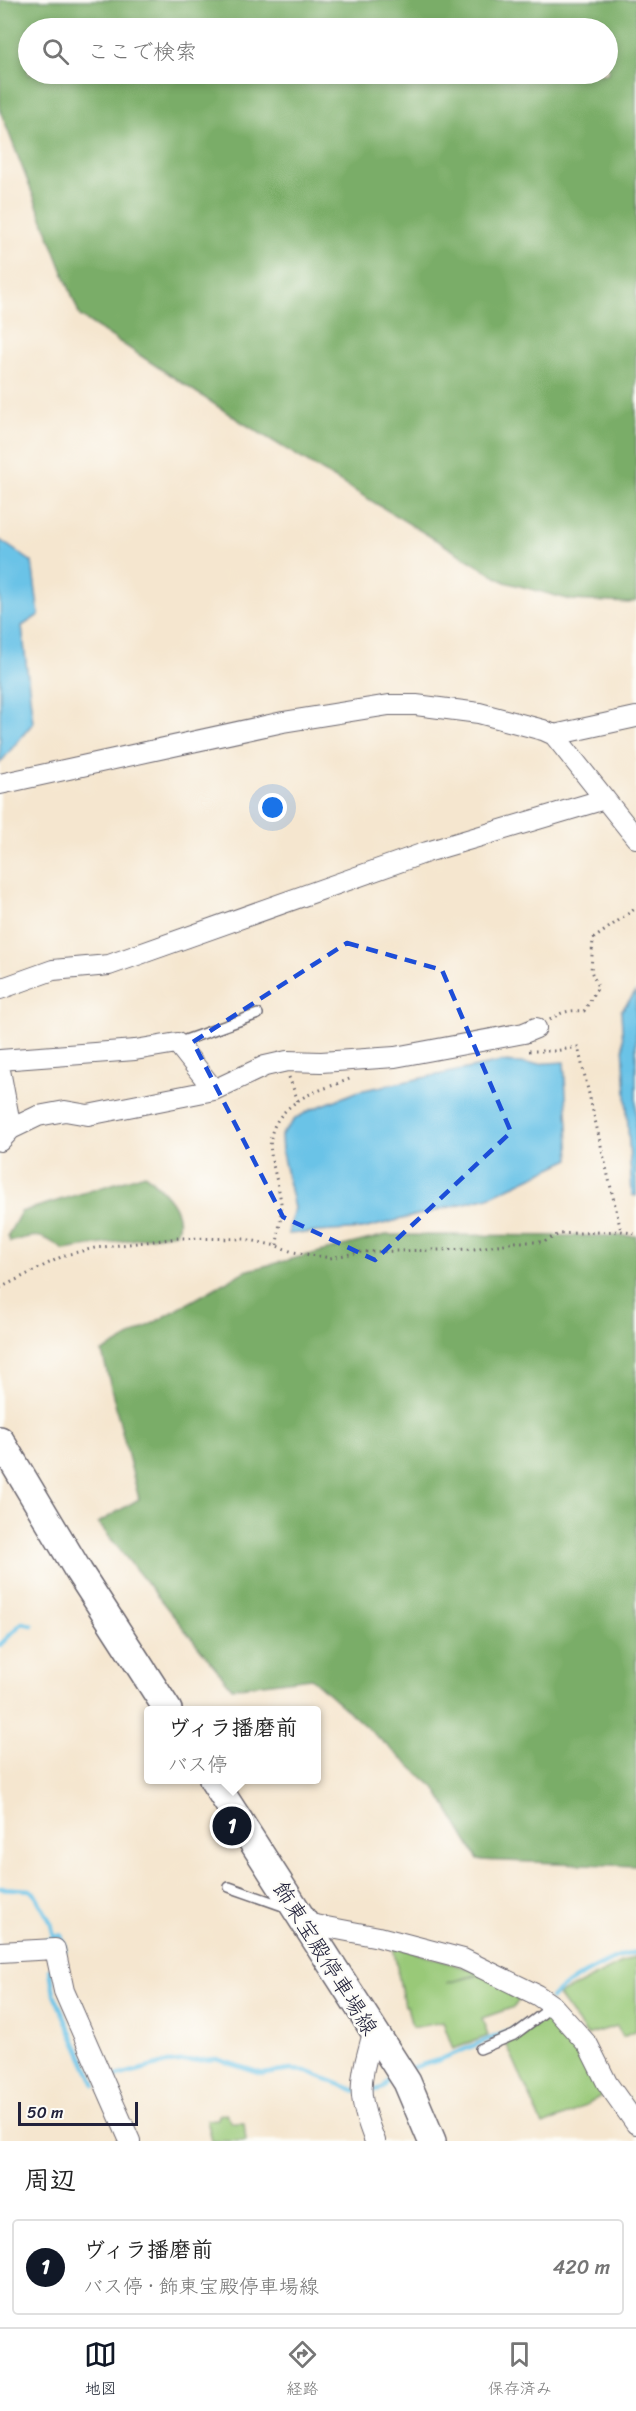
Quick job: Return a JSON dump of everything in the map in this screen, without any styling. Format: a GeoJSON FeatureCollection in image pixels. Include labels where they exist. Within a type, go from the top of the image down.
{"type":"FeatureCollection","features":[{"type":"Feature","properties":{"kind":"main road"},"geometry":{"type":"LineString","coordinates":[[0,1440],[79,1572],[165,1706]]}},
{"type":"Feature","properties":{"kind":"main road","name":"飾東宝殿停車場線"},"geometry":{"type":"LineString","coordinates":[[216,1784],[373,2033],[407,2082],[432,2141]]}},
{"type":"Feature","properties":{"kind":"street"},"geometry":{"type":"LineString","coordinates":[[0,784],[283,722],[389,705],[416,705],[479,713],[554,735],[636,838]]}},
{"type":"Feature","properties":{"kind":"street"},"geometry":{"type":"LineString","coordinates":[[554,735],[636,717]]}},
{"type":"Feature","properties":{"kind":"street"},"geometry":{"type":"LineString","coordinates":[[0,989],[53,970],[109,965],[427,852],[604,799]]}},
{"type":"Feature","properties":{"kind":"street"},"geometry":{"type":"LineString","coordinates":[[0,1070],[6,1136],[38,1116],[65,1111],[88,1115],[214,1090],[265,1066],[287,1061],[321,1062],[394,1057],[524,1033],[536,1028]]}},
{"type":"Feature","properties":{"kind":"street"},"geometry":{"type":"LineString","coordinates":[[0,1060],[135,1050],[177,1042],[214,1090]]}},
{"type":"Feature","properties":{"kind":"street"},"geometry":{"type":"LineString","coordinates":[[301,1918],[316,1925],[379,1937],[463,1959],[537,1995],[554,2006],[588,2045],[607,2083],[636,2124]]}},
{"type":"Feature","properties":{"kind":"street"},"geometry":{"type":"LineString","coordinates":[[0,1952],[55,1949],[64,1991],[130,2141]]}},
{"type":"Feature","properties":{"kind":"street"},"geometry":{"type":"LineString","coordinates":[[373,2033],[360,2084],[360,2097],[375,2141]]}},
{"type":"Feature","properties":{"kind":"lane"},"geometry":{"type":"LineString","coordinates":[[177,1042],[258,1014]]}},
{"type":"Feature","properties":{"kind":"lane"},"geometry":{"type":"LineString","coordinates":[[229,1887],[301,1918]]}},
{"type":"Feature","properties":{"kind":"lane"},"geometry":{"type":"LineString","coordinates":[[480,2049],[514,2035],[554,2006]]}},
{"type":"Feature","properties":{"kind":"path"},"geometry":{"type":"LineString","coordinates":[[536,1028],[558,1013],[569,1010],[584,1011],[598,987],[591,970],[593,939],[636,908]]}},
{"type":"Feature","properties":{"kind":"path"},"geometry":{"type":"LineString","coordinates":[[524,1051],[555,1051],[578,1047],[621,1231]]}},
{"type":"Feature","properties":{"kind":"path"},"geometry":{"type":"LineString","coordinates":[[277,1246],[281,1205],[270,1155],[269,1136],[279,1116],[298,1101],[353,1078]]}},
{"type":"Feature","properties":{"kind":"path"},"geometry":{"type":"LineString","coordinates":[[289,1079],[298,1101]]}},
{"type":"Feature","properties":{"kind":"path"},"geometry":{"type":"LineString","coordinates":[[0,1288],[65,1254],[179,1238],[244,1239],[277,1246],[292,1252],[330,1258],[360,1252],[474,1249],[516,1242],[544,1242],[559,1234],[621,1231],[636,1234]]}},
{"type":"Feature","properties":{"kind":"highlighted area"},"geometry":{"type":"Polygon","coordinates":[[[347,943],[442,970],[511,1132],[375,1260],[283,1217],[193,1042],[347,943]]]}},
{"type":"Feature","properties":{"kind":"green space"},"geometry":{"type":"Polygon","coordinates":[[[0,0],[636,0],[636,601],[629,603],[571,600],[505,582],[240,421],[80,316],[0,110],[0,0]]]}},
{"type":"Feature","properties":{"kind":"green space"},"geometry":{"type":"Polygon","coordinates":[[[145,1174],[175,1208],[178,1216],[176,1233],[64,1250],[44,1238],[33,1236],[10,1242],[8,1235],[21,1212],[145,1174]]]}},
{"type":"Feature","properties":{"kind":"green space"},"geometry":{"type":"Polygon","coordinates":[[[386,1235],[636,1236],[636,1866],[478,1860],[436,1789],[311,1678],[232,1688],[98,1523],[139,1499],[102,1352],[245,1271],[386,1235]]]}},
{"type":"Feature","properties":{"kind":"green space"},"geometry":{"type":"Polygon","coordinates":[[[393,1946],[483,1973],[447,1983],[484,1974],[523,1994],[514,2007],[482,2018],[488,2036],[453,2049],[443,2022],[412,2028],[407,2006],[404,2006],[393,1946]]]}},
{"type":"Feature","properties":{"kind":"green space"},"geometry":{"type":"Polygon","coordinates":[[[636,1956],[636,2031],[623,2037],[617,2026],[587,2035],[558,1995],[636,1956]]]}},
{"type":"Feature","properties":{"kind":"green space"},"geometry":{"type":"Polygon","coordinates":[[[551,2015],[585,2054],[606,2093],[574,2112],[543,2125],[506,2043],[551,2015]]]}},
{"type":"Feature","properties":{"kind":"green space"},"geometry":{"type":"Polygon","coordinates":[[[226,2113],[232,2123],[244,2123],[246,2141],[212,2141],[207,2120],[218,2119],[219,2115],[226,2113]]]}},
{"type":"Feature","properties":{"kind":"water"},"geometry":{"type":"Polygon","coordinates":[[[0,540],[32,562],[39,615],[22,626],[33,723],[0,763],[0,540]]]}},
{"type":"Feature","properties":{"kind":"water"},"geometry":{"type":"Polygon","coordinates":[[[636,992],[636,1196],[632,1195],[621,1011],[636,992]]]}},
{"type":"Feature","properties":{"kind":"water"},"geometry":{"type":"Polygon","coordinates":[[[501,1062],[533,1064],[564,1062],[570,1159],[489,1197],[363,1229],[288,1234],[294,1208],[282,1153],[281,1135],[295,1119],[310,1110],[359,1091],[501,1062]]]}},
{"type":"Feature","properties":{"kind":"waterway"},"geometry":{"type":"LineString","coordinates":[[0,1645],[22,1623],[32,1625]]}},
{"type":"Feature","properties":{"kind":"waterway"},"geometry":{"type":"LineString","coordinates":[[0,1888],[30,1890],[34,1893],[51,1923],[54,1937]]}},
{"type":"Feature","properties":{"kind":"waterway"},"geometry":{"type":"LineString","coordinates":[[44,1941],[61,1935],[65,1950]]}},
{"type":"Feature","properties":{"kind":"waterway"},"geometry":{"type":"LineString","coordinates":[[551,1998],[591,1970],[636,1952]]}},
{"type":"Feature","properties":{"kind":"waterway"},"geometry":{"type":"LineString","coordinates":[[50,1970],[54,1994],[95,2085]]}},
{"type":"Feature","properties":{"kind":"waterway"},"geometry":{"type":"LineString","coordinates":[[408,2069],[439,2060],[516,2028],[522,2023]]}},
{"type":"Feature","properties":{"kind":"waterway"},"geometry":{"type":"LineString","coordinates":[[111,2074],[112,2077],[166,2063],[216,2059],[263,2074],[291,2070],[306,2071],[356,2091]]}},
{"type":"Feature","properties":{"kind":"waterway"},"geometry":{"type":"LineString","coordinates":[[367,2092],[383,2088],[391,2076]]}},
{"type":"Feature","properties":{"kind":"place","name":"ヴィラ播磨前"},"geometry":{"type":"Point","coordinates":[232,1826]}}]}
